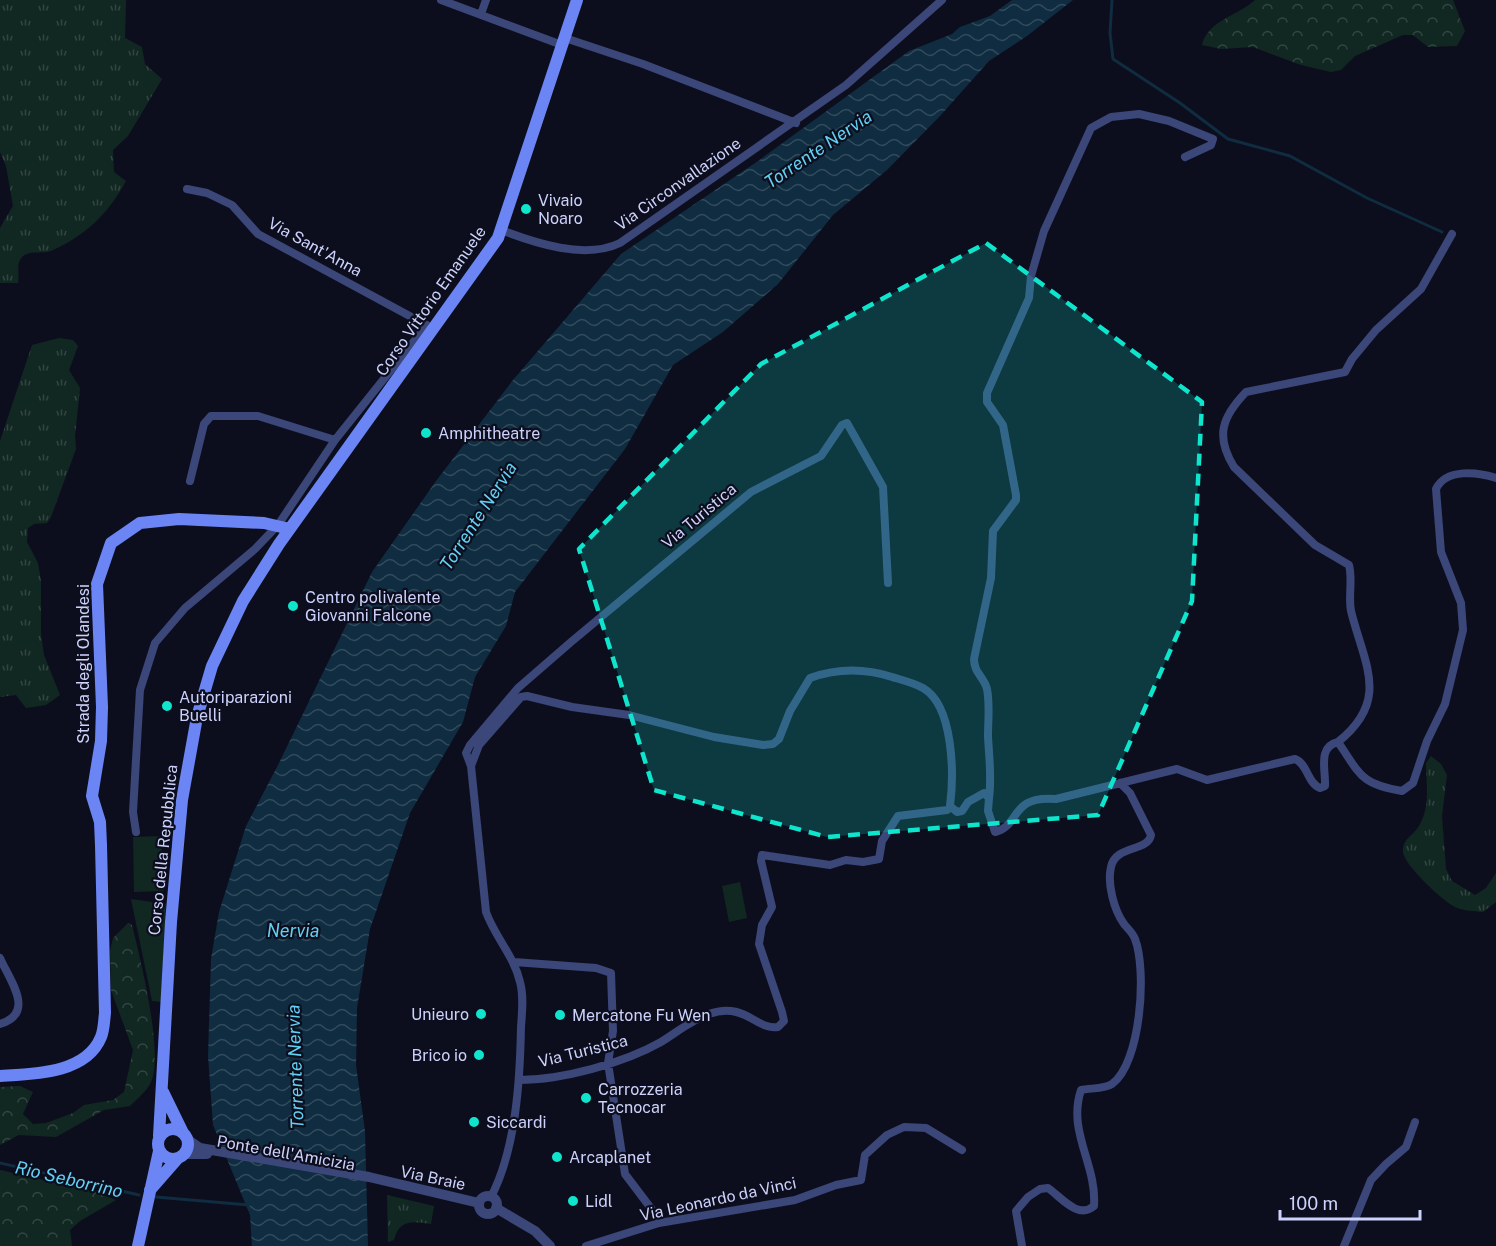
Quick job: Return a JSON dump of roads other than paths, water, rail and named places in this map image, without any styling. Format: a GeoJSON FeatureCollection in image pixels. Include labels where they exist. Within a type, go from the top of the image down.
{"type":"FeatureCollection","features":[{"type":"Feature","properties":{"kind":"main road","name":"Corso Vittorio Emanuele"},"geometry":{"type":"LineString","coordinates":[[284,527],[390,388],[430,327],[498,238],[577,0]]}},
{"type":"Feature","properties":{"kind":"main road","name":"Strada degli Olandesi"},"geometry":{"type":"LineString","coordinates":[[0,1076],[38,1073],[60,1068],[80,1059],[101,1037],[105,1013],[101,845],[100,822],[92,796],[101,741],[102,707],[97,584],[111,543],[140,522],[179,519],[284,527]]}},
{"type":"Feature","properties":{"kind":"main road","name":"Corso della Repubblica"},"geometry":{"type":"LineString","coordinates":[[159,1136],[182,800],[197,717],[218,652],[284,527]]}},
{"type":"Feature","properties":{"kind":"main road"},"geometry":{"type":"LineString","coordinates":[[148,1193],[181,1156],[185,1136],[162,1091]]}},
{"type":"Feature","properties":{"kind":"main road"},"geometry":{"type":"LineString","coordinates":[[138,1246],[159,1151],[159,1136],[170,1129],[185,1136]]}},
{"type":"Feature","properties":{"kind":"main road"},"geometry":{"type":"LineString","coordinates":[[159,1151],[165,1157],[181,1156]]}},
{"type":"Feature","properties":{"kind":"street"},"geometry":{"type":"LineString","coordinates":[[441,0],[564,41],[643,64],[796,123]]}},
{"type":"Feature","properties":{"kind":"street"},"geometry":{"type":"LineString","coordinates":[[480,14],[486,0]]}},
{"type":"Feature","properties":{"kind":"street","name":"Via Circonvallazione"},"geometry":{"type":"LineString","coordinates":[[501,230],[532,240],[579,249],[610,248],[796,123],[846,85],[942,0]]}},
{"type":"Feature","properties":{"kind":"street"},"geometry":{"type":"LineString","coordinates":[[1185,157],[1211,145],[1213,139],[1169,121],[1139,114],[1111,117],[1091,128],[1044,231],[1031,276],[1029,298],[987,393],[987,402],[1003,424],[1016,495],[1016,500],[993,531],[991,578],[975,649],[974,668],[988,692],[988,740],[992,762],[988,811],[995,832],[1000,831],[1018,811],[1037,797],[1056,799],[1177,769],[1207,780],[1295,759],[1300,761],[1316,786],[1320,788],[1324,786],[1326,749],[1354,729],[1371,692],[1371,678],[1351,610],[1349,565],[1315,545],[1234,467],[1225,453],[1221,434],[1235,403],[1246,392],[1345,372],[1352,359],[1376,330],[1421,289],[1452,234]]}},
{"type":"Feature","properties":{"kind":"street","name":"Via Sant'Anna"},"geometry":{"type":"LineString","coordinates":[[187,189],[207,194],[232,205],[258,234],[430,327]]}},
{"type":"Feature","properties":{"kind":"street"},"geometry":{"type":"LineString","coordinates":[[136,832],[133,812],[140,690],[155,644],[185,608],[284,527],[335,440],[430,327]]}},
{"type":"Feature","properties":{"kind":"street"},"geometry":{"type":"LineString","coordinates":[[389,374],[390,388]]}},
{"type":"Feature","properties":{"kind":"street"},"geometry":{"type":"LineString","coordinates":[[190,481],[204,424],[211,416],[258,416],[335,440]]}},
{"type":"Feature","properties":{"kind":"street","name":"Via Turistica"},"geometry":{"type":"LineString","coordinates":[[494,1202],[519,1080],[522,991],[514,962],[490,924],[486,912],[471,766],[466,753],[470,745],[518,688],[751,492],[821,456],[842,425],[847,423],[883,487],[888,583]]}},
{"type":"Feature","properties":{"kind":"street"},"geometry":{"type":"LineString","coordinates":[[1338,742],[1353,768],[1361,776],[1380,785],[1402,791],[1413,783],[1450,689],[1463,630],[1461,603],[1440,552],[1436,489],[1445,478],[1456,475],[1485,474],[1496,478]]}},
{"type":"Feature","properties":{"kind":"street"},"geometry":{"type":"LineString","coordinates":[[471,766],[479,745],[521,697],[527,696],[572,707],[629,715],[714,737],[763,745],[773,744],[779,739],[790,711],[810,678],[845,670],[874,671],[924,689],[937,704],[946,727],[953,764],[950,806],[957,812],[962,811],[978,794],[984,793],[989,798]]}},
{"type":"Feature","properties":{"kind":"street"},"geometry":{"type":"LineString","coordinates":[[1022,1246],[1016,1211],[1040,1189],[1048,1188],[1072,1208],[1082,1211],[1094,1206],[1095,1193],[1077,1130],[1075,1112],[1078,1098],[1081,1090],[1110,1086],[1117,1079],[1134,1044],[1142,974],[1134,936],[1116,909],[1110,867],[1114,858],[1147,842],[1151,835],[1130,793],[1120,783]]}},
{"type":"Feature","properties":{"kind":"street","name":"Via Turistica"},"geometry":{"type":"LineString","coordinates":[[519,1080],[552,1077],[608,1063],[643,1051],[709,1014],[740,1012],[771,1029],[784,1022],[759,944],[762,925],[772,907],[761,861],[762,855],[830,865],[846,860],[874,861],[879,859],[882,841],[898,816],[947,810]]}},
{"type":"Feature","properties":{"kind":"street"},"geometry":{"type":"LineString","coordinates":[[0,958],[18,998],[18,1010],[15,1017],[0,1024]]}},
{"type":"Feature","properties":{"kind":"street"},"geometry":{"type":"LineString","coordinates":[[514,962],[603,968],[611,974],[613,1030],[608,1063],[625,1174],[653,1211],[659,1224]]}},
{"type":"Feature","properties":{"kind":"street"},"geometry":{"type":"LineString","coordinates":[[1344,1246],[1371,1180],[1406,1147],[1415,1122]]}},
{"type":"Feature","properties":{"kind":"street","name":"Via Leonardo da Vinci"},"geometry":{"type":"LineString","coordinates":[[586,1246],[659,1224],[795,1200],[836,1185],[861,1180],[865,1155],[887,1135],[904,1127],[926,1128],[963,1150]]}},
{"type":"Feature","properties":{"kind":"street"},"geometry":{"type":"LineString","coordinates":[[181,1156],[200,1150],[185,1136]]}},
{"type":"Feature","properties":{"kind":"street","name":"Ponte dell'Amicizia"},"geometry":{"type":"LineString","coordinates":[[200,1150],[382,1182]]}},
{"type":"Feature","properties":{"kind":"street","name":"Via Braie"},"geometry":{"type":"LineString","coordinates":[[382,1182],[479,1203]]}},
{"type":"Feature","properties":{"kind":"street"},"geometry":{"type":"LineString","coordinates":[[494,1202],[493,1212],[485,1214],[479,1208],[479,1203],[485,1197],[494,1202],[535,1231],[550,1246]]}},
{"type":"Feature","properties":{"kind":"water"},"geometry":{"type":"Polygon","coordinates":[[[1012,0],[1073,0],[1027,36],[989,61],[940,116],[887,170],[833,215],[778,284],[723,332],[673,365],[625,449],[515,592],[506,626],[475,677],[463,722],[410,813],[370,929],[357,1008],[356,1065],[365,1131],[368,1246],[252,1246],[250,1215],[213,1125],[208,1056],[211,959],[219,912],[246,826],[372,572],[436,481],[513,380],[621,254],[758,161],[909,51],[952,34],[960,27],[990,16],[1012,0]]]}},
{"type":"Feature","properties":{"kind":"waterway"},"geometry":{"type":"LineString","coordinates":[[1112,0],[1110,33],[1113,59],[1180,103],[1228,139],[1290,156],[1367,198],[1442,232]]}},
{"type":"Feature","properties":{"kind":"waterway","name":"Rio Seborrino"},"geometry":{"type":"LineString","coordinates":[[0,1163],[139,1195]]}},
{"type":"Feature","properties":{"kind":"waterway"},"geometry":{"type":"LineString","coordinates":[[156,1197],[249,1205]]}},
{"type":"Feature","properties":{"kind":"place","name":"Vivaio Noaro"},"geometry":{"type":"Point","coordinates":[526,209]}},
{"type":"Feature","properties":{"kind":"place","name":"Amphitheatre"},"geometry":{"type":"Point","coordinates":[426,433]}},
{"type":"Feature","properties":{"kind":"place","name":"Centro polivalente Giovanni Falcone"},"geometry":{"type":"Point","coordinates":[293,606]}},
{"type":"Feature","properties":{"kind":"place","name":"Autoriparazioni Buelli"},"geometry":{"type":"Point","coordinates":[167,706]}},
{"type":"Feature","properties":{"kind":"place","name":"Unieuro"},"geometry":{"type":"Point","coordinates":[481,1014]}},
{"type":"Feature","properties":{"kind":"place","name":"Mercatone Fu Wen"},"geometry":{"type":"Point","coordinates":[560,1015]}},
{"type":"Feature","properties":{"kind":"place","name":"Brico io"},"geometry":{"type":"Point","coordinates":[479,1055]}},
{"type":"Feature","properties":{"kind":"place","name":"Carrozzeria Tecnocar"},"geometry":{"type":"Point","coordinates":[586,1098]}},
{"type":"Feature","properties":{"kind":"place","name":"Siccardi"},"geometry":{"type":"Point","coordinates":[474,1122]}},
{"type":"Feature","properties":{"kind":"place","name":"Arcaplanet"},"geometry":{"type":"Point","coordinates":[557,1157]}},
{"type":"Feature","properties":{"kind":"place","name":"Lidl"},"geometry":{"type":"Point","coordinates":[573,1201]}},
{"type":"Feature","properties":{"kind":"water label","name":"Torrente Nervia"},"geometry":{"type":"Point","coordinates":[818,149]}},
{"type":"Feature","properties":{"kind":"water label","name":"Torrente Nervia"},"geometry":{"type":"Point","coordinates":[478,516]}},
{"type":"Feature","properties":{"kind":"water label","name":"Nervia"},"geometry":{"type":"Point","coordinates":[293,930]}},
{"type":"Feature","properties":{"kind":"water label","name":"Torrente Nervia"},"geometry":{"type":"Point","coordinates":[295,1067]}}]}
